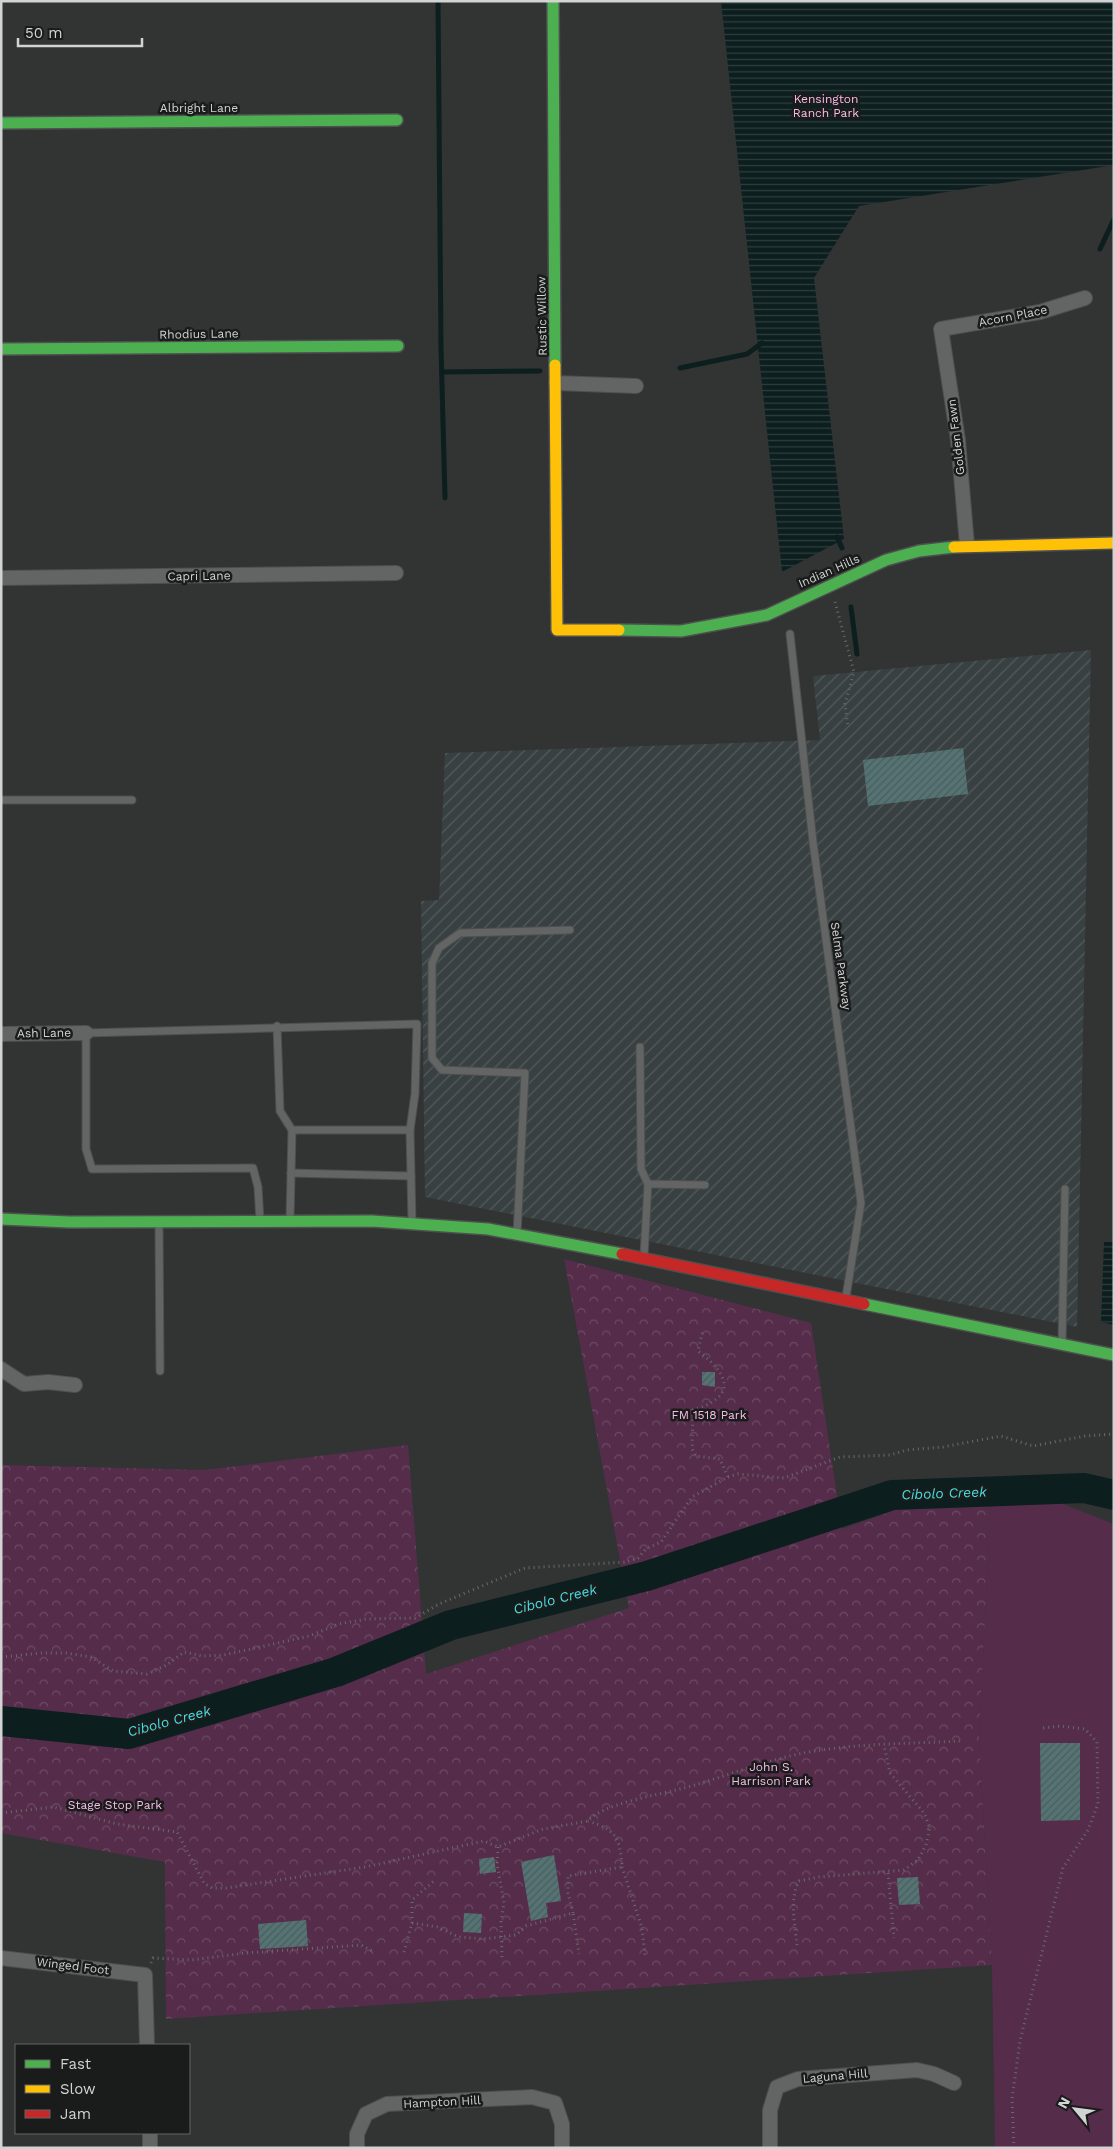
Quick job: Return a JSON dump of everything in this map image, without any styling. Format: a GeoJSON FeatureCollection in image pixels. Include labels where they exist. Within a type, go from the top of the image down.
{"type":"FeatureCollection","features":[{"type":"Feature","properties":{"kind":"street","name":"Rustic Willow"},"geometry":{"type":"LineString","coordinates":[[553,1],[557,630]]}},
{"type":"Feature","properties":{"kind":"street","name":"Albright Lane"},"geometry":{"type":"LineString","coordinates":[[1,123],[397,120]]}},
{"type":"Feature","properties":{"kind":"street","name":"Acorn Place"},"geometry":{"type":"LineString","coordinates":[[941,329],[1040,312],[1085,298]]}},
{"type":"Feature","properties":{"kind":"street","name":"Golden Fawn"},"geometry":{"type":"LineString","coordinates":[[941,329],[958,440],[967,545]]}},
{"type":"Feature","properties":{"kind":"street","name":"Rhodius Lane"},"geometry":{"type":"LineString","coordinates":[[1,349],[398,346]]}},
{"type":"Feature","properties":{"kind":"street"},"geometry":{"type":"LineString","coordinates":[[556,382],[636,386]]}},
{"type":"Feature","properties":{"kind":"street","name":"Indian Hills"},"geometry":{"type":"LineString","coordinates":[[557,630],[681,631],[767,615],[886,560],[918,551],[967,545],[1114,543]]}},
{"type":"Feature","properties":{"kind":"street","name":"Capri Lane"},"geometry":{"type":"LineString","coordinates":[[1,578],[396,573]]}},
{"type":"Feature","properties":{"kind":"street","name":"Ash Lane"},"geometry":{"type":"LineString","coordinates":[[1,1034],[86,1033]]}},
{"type":"Feature","properties":{"kind":"street"},"geometry":{"type":"LineString","coordinates":[[1,1219],[69,1222],[412,1222],[517,1234],[643,1258],[1114,1355]]}},
{"type":"Feature","properties":{"kind":"street"},"geometry":{"type":"LineString","coordinates":[[1,1369],[24,1384],[48,1382],[75,1385]]}},
{"type":"Feature","properties":{"kind":"street","name":"Winged Foot"},"geometry":{"type":"LineString","coordinates":[[1,1958],[145,1975]]}},
{"type":"Feature","properties":{"kind":"street"},"geometry":{"type":"LineString","coordinates":[[145,1975],[147,2044]]}},
{"type":"Feature","properties":{"kind":"street","name":"Laguna Hill"},"geometry":{"type":"LineString","coordinates":[[770,2148],[770,2110],[777,2087],[798,2079],[917,2070],[934,2074],[954,2083]]}},
{"type":"Feature","properties":{"kind":"street","name":"Hampton Hill"},"geometry":{"type":"LineString","coordinates":[[357,2148],[357,2134],[366,2114],[387,2104],[532,2097],[554,2103],[562,2124],[562,2148]]}},
{"type":"Feature","properties":{"kind":"street"},"geometry":{"type":"LineString","coordinates":[[150,2134],[150,2148]]}},
{"type":"Feature","properties":{"kind":"lane","name":"Selma Parkway"},"geometry":{"type":"LineString","coordinates":[[790,634],[813,842],[861,1203],[846,1300]]}},
{"type":"Feature","properties":{"kind":"lane"},"geometry":{"type":"LineString","coordinates":[[1,800],[132,800]]}},
{"type":"Feature","properties":{"kind":"lane"},"geometry":{"type":"LineString","coordinates":[[517,1234],[525,1073],[442,1070],[432,1058],[432,963],[439,948],[460,933],[570,930]]}},
{"type":"Feature","properties":{"kind":"lane"},"geometry":{"type":"LineString","coordinates":[[260,1221],[258,1187],[253,1168],[92,1169],[86,1148],[86,1033],[277,1026],[417,1024],[415,1094],[410,1130],[412,1222]]}},
{"type":"Feature","properties":{"kind":"lane"},"geometry":{"type":"LineString","coordinates":[[277,1026],[280,1111],[292,1130],[290,1221]]}},
{"type":"Feature","properties":{"kind":"lane"},"geometry":{"type":"LineString","coordinates":[[640,1047],[641,1169],[648,1184],[643,1258]]}},
{"type":"Feature","properties":{"kind":"lane"},"geometry":{"type":"LineString","coordinates":[[292,1130],[410,1130]]}},
{"type":"Feature","properties":{"kind":"lane"},"geometry":{"type":"LineString","coordinates":[[291,1173],[412,1176]]}},
{"type":"Feature","properties":{"kind":"lane"},"geometry":{"type":"LineString","coordinates":[[648,1184],[705,1185]]}},
{"type":"Feature","properties":{"kind":"lane"},"geometry":{"type":"LineString","coordinates":[[1062,1344],[1065,1189]]}},
{"type":"Feature","properties":{"kind":"lane"},"geometry":{"type":"LineString","coordinates":[[159,1222],[160,1372]]}},
{"type":"Feature","properties":{"kind":"path"},"geometry":{"type":"LineString","coordinates":[[830,585],[849,647],[854,672],[845,704],[848,728]]}},
{"type":"Feature","properties":{"kind":"path"},"geometry":{"type":"LineString","coordinates":[[703,1329],[698,1351],[718,1368],[724,1384],[721,1396],[712,1404],[693,1410],[692,1449],[696,1456],[720,1460],[728,1477]]}},
{"type":"Feature","properties":{"kind":"path"},"geometry":{"type":"LineString","coordinates":[[1,1657],[66,1653],[91,1658],[113,1671],[147,1674],[167,1665],[184,1652],[202,1656],[224,1655],[310,1636],[340,1624],[366,1620],[415,1618],[439,1604],[525,1568],[627,1562],[638,1558],[646,1549],[660,1542],[692,1497],[728,1477],[738,1474],[784,1478],[840,1457],[890,1455],[906,1450],[943,1447],[1001,1436],[1032,1446],[1084,1436],[1114,1434]]}},
{"type":"Feature","properties":{"kind":"path"},"geometry":{"type":"LineString","coordinates":[[1014,2148],[1012,2099],[1020,2041],[1062,1868],[1088,1830],[1098,1804],[1097,1742],[1085,1729],[1061,1726],[1043,1728]]}},
{"type":"Feature","properties":{"kind":"path"},"geometry":{"type":"LineString","coordinates":[[588,1821],[593,1815],[638,1799],[700,1784],[795,1755],[884,1745],[961,1741]]}},
{"type":"Feature","properties":{"kind":"path"},"geometry":{"type":"LineString","coordinates":[[797,1946],[794,1902],[795,1888],[799,1881],[819,1877],[888,1873],[904,1870],[918,1860],[926,1845],[930,1828],[924,1813],[890,1773],[884,1745]]}},
{"type":"Feature","properties":{"kind":"path"},"geometry":{"type":"LineString","coordinates":[[1,1812],[54,1807],[118,1824],[177,1832],[200,1878],[212,1888],[226,1888],[365,1867],[484,1841],[498,1847],[544,1829],[588,1821],[605,1826],[615,1834],[622,1867],[642,1928],[645,1955]]}},
{"type":"Feature","properties":{"kind":"path"},"geometry":{"type":"LineString","coordinates":[[498,1847],[497,1864],[504,1903],[501,1937],[502,1959]]}},
{"type":"Feature","properties":{"kind":"path"},"geometry":{"type":"LineString","coordinates":[[579,1954],[568,1893],[568,1876],[622,1867]]}},
{"type":"Feature","properties":{"kind":"path"},"geometry":{"type":"LineString","coordinates":[[888,1873],[894,1938]]}},
{"type":"Feature","properties":{"kind":"path"},"geometry":{"type":"LineString","coordinates":[[404,1952],[412,1923],[412,1900],[434,1882]]}},
{"type":"Feature","properties":{"kind":"path"},"geometry":{"type":"LineString","coordinates":[[412,1923],[437,1927],[459,1937],[484,1939],[516,1935],[526,1926],[573,1913]]}},
{"type":"Feature","properties":{"kind":"path"},"geometry":{"type":"LineString","coordinates":[[145,1975],[153,1958],[191,1960],[246,1953],[361,1945],[374,1952]]}},
{"type":"Feature","properties":{"kind":"shaded area","name":"Kensington Ranch Park"},"geometry":{"type":"Polygon","coordinates":[[[721,1],[1114,1],[1114,165],[859,206],[814,278],[844,539],[782,572],[721,1]]]}},
{"type":"Feature","properties":{"kind":"shaded area"},"geometry":{"type":"Polygon","coordinates":[[[1091,650],[1077,1327],[425,1197],[421,901],[439,900],[445,753],[820,740],[813,676],[1091,650]]]}},
{"type":"Feature","properties":{"kind":"shaded area"},"geometry":{"type":"Polygon","coordinates":[[[1104,1242],[1114,1242],[1114,1325],[1101,1322],[1104,1242]]]}},
{"type":"Feature","properties":{"kind":"green space","name":"John S. Harrison Park"},"geometry":{"type":"Polygon","coordinates":[[[564,1259],[811,1323],[842,1529],[992,1476],[979,1738],[992,1965],[166,2019],[165,1862],[1,1833],[1,1465],[205,1470],[408,1445],[426,1674],[629,1608],[564,1259]]]}},
{"type":"Feature","properties":{"kind":"green space"},"geometry":{"type":"Polygon","coordinates":[[[992,1476],[1114,1524],[1114,2148],[995,2148],[992,1965],[979,1738],[992,1476]]]}},
{"type":"Feature","properties":{"kind":"building"},"geometry":{"type":"Polygon","coordinates":[[[963,748],[968,794],[868,806],[863,760],[963,748]]]}},
{"type":"Feature","properties":{"kind":"building"},"geometry":{"type":"Polygon","coordinates":[[[702,1372],[715,1372],[715,1387],[702,1385],[702,1372]]]}},
{"type":"Feature","properties":{"kind":"building"},"geometry":{"type":"Polygon","coordinates":[[[1040,1743],[1080,1743],[1080,1820],[1041,1821],[1040,1743]]]}},
{"type":"Feature","properties":{"kind":"building"},"geometry":{"type":"Polygon","coordinates":[[[554,1855],[561,1901],[546,1903],[548,1917],[531,1921],[521,1862],[554,1855]]]}},
{"type":"Feature","properties":{"kind":"building"},"geometry":{"type":"Polygon","coordinates":[[[494,1857],[496,1872],[480,1874],[479,1859],[494,1857]]]}},
{"type":"Feature","properties":{"kind":"building"},"geometry":{"type":"Polygon","coordinates":[[[918,1877],[920,1904],[899,1905],[897,1878],[918,1877]]]}},
{"type":"Feature","properties":{"kind":"building"},"geometry":{"type":"Polygon","coordinates":[[[464,1913],[482,1914],[481,1933],[463,1932],[464,1913]]]}},
{"type":"Feature","properties":{"kind":"building"},"geometry":{"type":"Polygon","coordinates":[[[306,1920],[308,1946],[260,1949],[258,1924],[306,1920]]]}},
{"type":"Feature","properties":{"kind":"waterway"},"geometry":{"type":"LineString","coordinates":[[438,1],[441,347],[445,498]]}},
{"type":"Feature","properties":{"kind":"waterway"},"geometry":{"type":"LineString","coordinates":[[1100,249],[1114,219]]}},
{"type":"Feature","properties":{"kind":"waterway"},"geometry":{"type":"LineString","coordinates":[[680,368],[747,354],[762,343]]}},
{"type":"Feature","properties":{"kind":"waterway"},"geometry":{"type":"LineString","coordinates":[[442,372],[540,371]]}},
{"type":"Feature","properties":{"kind":"waterway"},"geometry":{"type":"LineString","coordinates":[[837,537],[842,548]]}},
{"type":"Feature","properties":{"kind":"waterway"},"geometry":{"type":"LineString","coordinates":[[851,607],[857,654]]}},
{"type":"Feature","properties":{"kind":"waterway","name":"Cibolo Creek"},"geometry":{"type":"LineString","coordinates":[[1,1721],[129,1734],[336,1672],[451,1625],[647,1576],[892,1495],[1084,1488],[1114,1495]]}},
{"type":"Feature","properties":{"kind":"traffic: fast"},"geometry":{"type":"LineString","coordinates":[[553,1],[555,365]]}},
{"type":"Feature","properties":{"kind":"traffic: fast"},"geometry":{"type":"LineString","coordinates":[[1,123],[397,120]]}},
{"type":"Feature","properties":{"kind":"traffic: fast"},"geometry":{"type":"LineString","coordinates":[[1,349],[398,346]]}},
{"type":"Feature","properties":{"kind":"traffic: fast"},"geometry":{"type":"LineString","coordinates":[[619,630],[681,631],[767,615],[886,560],[919,551],[954,547]]}},
{"type":"Feature","properties":{"kind":"traffic: fast"},"geometry":{"type":"LineString","coordinates":[[1,1219],[69,1222],[372,1221],[488,1229],[622,1254]]}},
{"type":"Feature","properties":{"kind":"traffic: fast"},"geometry":{"type":"LineString","coordinates":[[864,1304],[1114,1355]]}},
{"type":"Feature","properties":{"kind":"traffic: slow"},"geometry":{"type":"LineString","coordinates":[[555,365],[557,630],[619,630]]}},
{"type":"Feature","properties":{"kind":"traffic: slow"},"geometry":{"type":"LineString","coordinates":[[954,547],[1114,543]]}},
{"type":"Feature","properties":{"kind":"traffic: jam"},"geometry":{"type":"LineString","coordinates":[[622,1254],[864,1304]]}},
{"type":"Feature","properties":{"kind":"park label","name":"FM 1518 Park"},"geometry":{"type":"Point","coordinates":[709,1415]}},
{"type":"Feature","properties":{"kind":"park label","name":"Stage Stop Park"},"geometry":{"type":"Point","coordinates":[115,1805]}}]}
